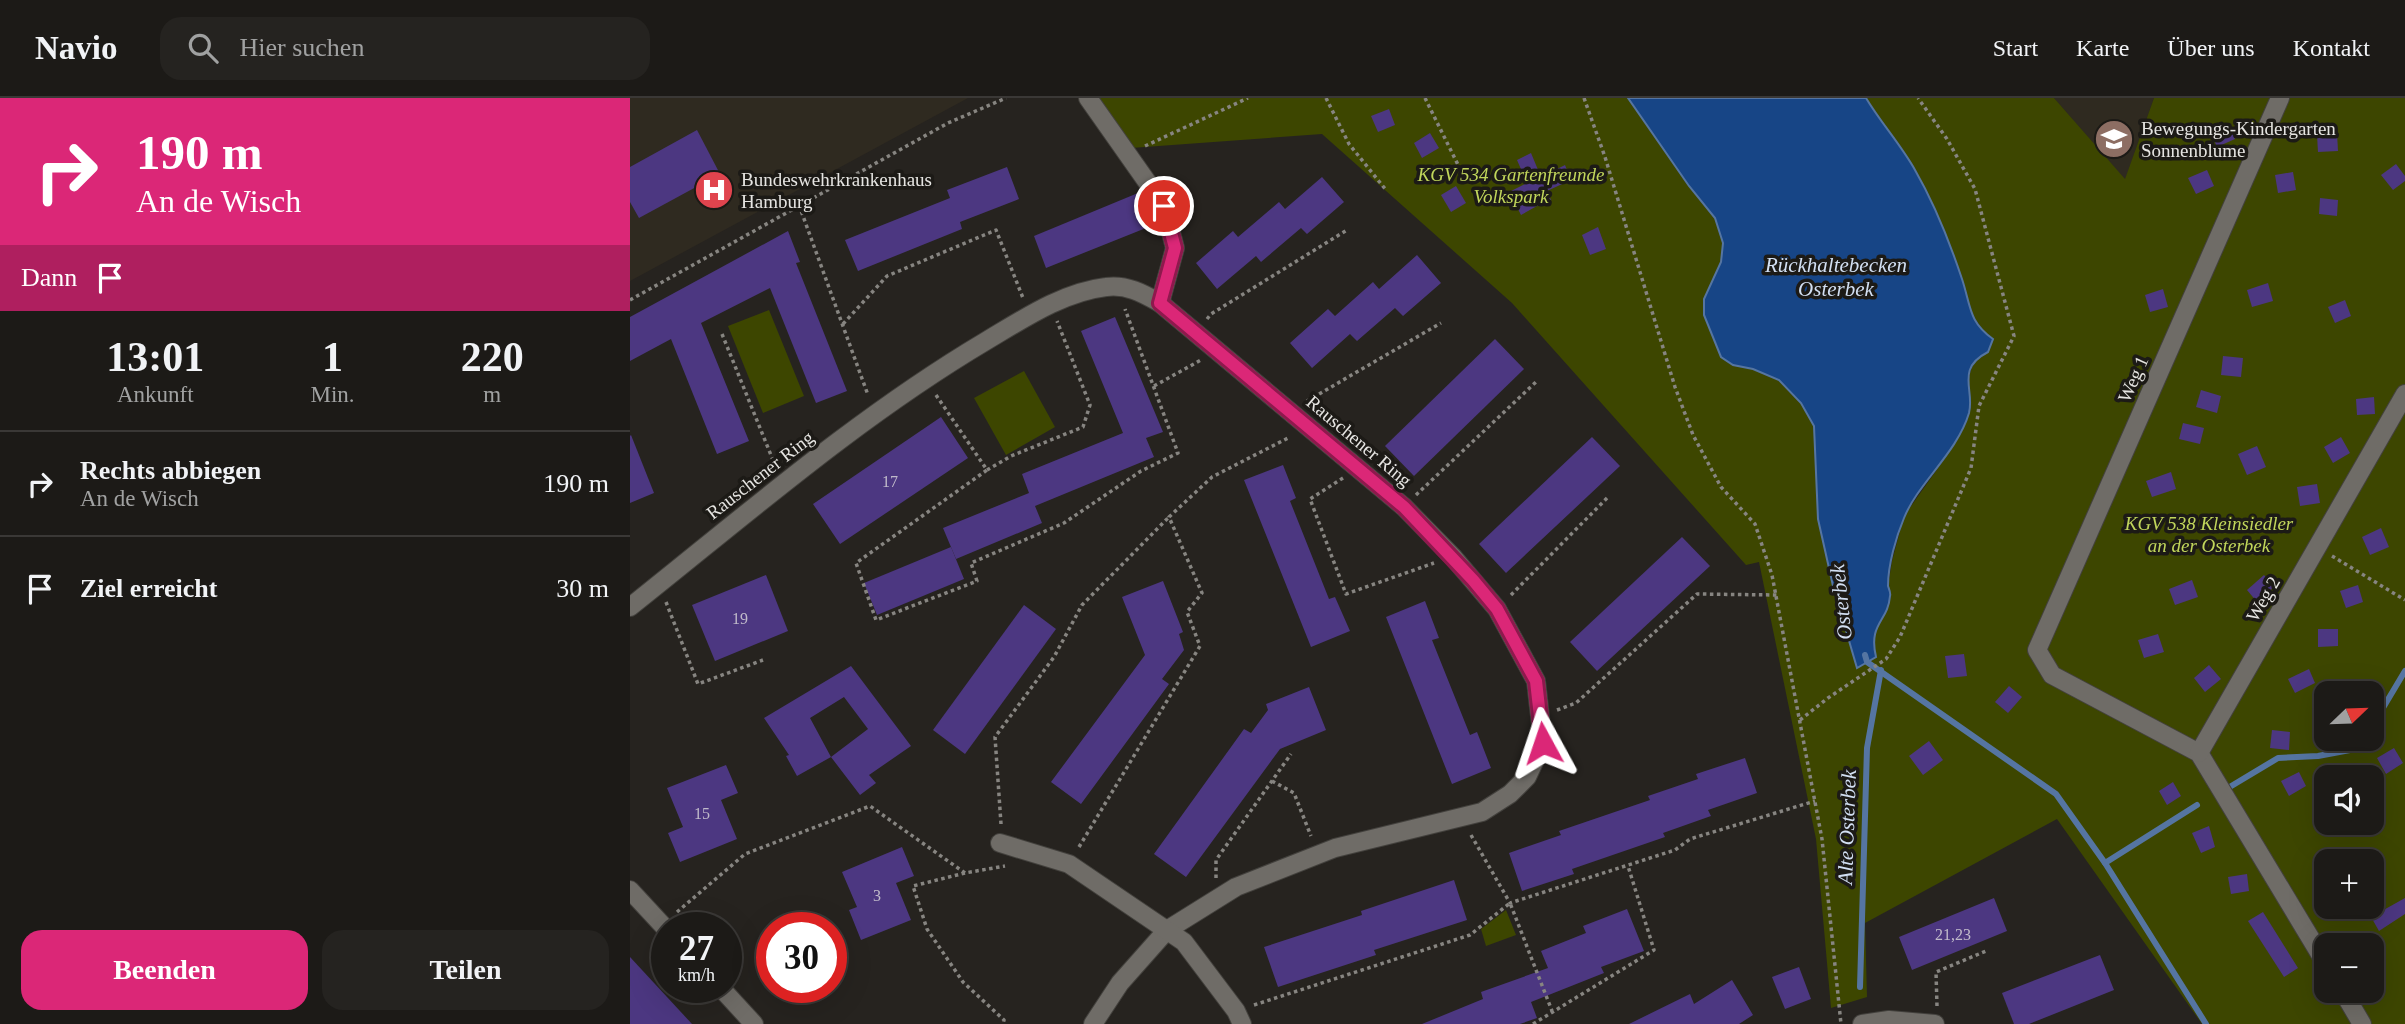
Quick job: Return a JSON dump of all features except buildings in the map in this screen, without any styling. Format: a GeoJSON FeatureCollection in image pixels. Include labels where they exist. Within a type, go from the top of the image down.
{"type":"FeatureCollection","features":[{"type":"Feature","properties":{"kind":"street"},"geometry":{"type":"LineString","coordinates":[[1088,98],[1164,206],[1175,248],[1160,303]]}},
{"type":"Feature","properties":{"kind":"street","name":"Weg 1"},"geometry":{"type":"LineString","coordinates":[[2199,753],[2052,675],[2037,650],[2280,98]]}},
{"type":"Feature","properties":{"kind":"street","name":"Rauschener Ring"},"geometry":{"type":"LineString","coordinates":[[630,607],[782,482],[925,379],[1030,315],[1082,292],[1109,286],[1138,290],[1160,303],[1404,507],[1453,557],[1497,609],[1536,681],[1543,743],[1527,777],[1510,794],[1482,812],[1335,848],[1236,887],[1167,930],[1120,983],[1093,1024]]}},
{"type":"Feature","properties":{"kind":"street","name":"Weg 2"},"geometry":{"type":"LineString","coordinates":[[2199,753],[2405,394]]}},
{"type":"Feature","properties":{"kind":"street"},"geometry":{"type":"LineString","coordinates":[[2199,753],[2314,944]]}},
{"type":"Feature","properties":{"kind":"street"},"geometry":{"type":"LineString","coordinates":[[1000,844],[1069,864],[1184,942],[1239,1017]]}},
{"type":"Feature","properties":{"kind":"street"},"geometry":{"type":"LineString","coordinates":[[630,890],[651,913]]}},
{"type":"Feature","properties":{"kind":"street"},"geometry":{"type":"LineString","coordinates":[[735,1003],[754,1024]]}},
{"type":"Feature","properties":{"kind":"street"},"geometry":{"type":"LineString","coordinates":[[2350,1003],[2362,1024]]}},
{"type":"Feature","properties":{"kind":"street"},"geometry":{"type":"LineString","coordinates":[[1862,1024],[1936,1017]]}},
{"type":"Feature","properties":{"kind":"path"},"geometry":{"type":"LineString","coordinates":[[630,300],[948,123],[1006,98]]}},
{"type":"Feature","properties":{"kind":"path"},"geometry":{"type":"LineString","coordinates":[[1127,154],[1248,98]]}},
{"type":"Feature","properties":{"kind":"path"},"geometry":{"type":"LineString","coordinates":[[1326,98],[1349,144],[1386,190]]}},
{"type":"Feature","properties":{"kind":"path"},"geometry":{"type":"LineString","coordinates":[[1425,98],[1468,185]]}},
{"type":"Feature","properties":{"kind":"path"},"geometry":{"type":"LineString","coordinates":[[1584,98],[1632,242],[1675,387],[1693,435],[1721,487],[1755,524],[1777,595],[1822,839],[1841,1024]]}},
{"type":"Feature","properties":{"kind":"path"},"geometry":{"type":"LineString","coordinates":[[1800,720],[1886,659],[1900,637],[1971,468],[1979,406],[2014,335],[1975,189],[1947,139],[1918,98]]}},
{"type":"Feature","properties":{"kind":"path"},"geometry":{"type":"LineString","coordinates":[[799,205],[875,413]]}},
{"type":"Feature","properties":{"kind":"path"},"geometry":{"type":"LineString","coordinates":[[843,324],[887,276],[996,230],[1030,315]]}},
{"type":"Feature","properties":{"kind":"path"},"geometry":{"type":"LineString","coordinates":[[1197,333],[1211,314],[1347,230]]}},
{"type":"Feature","properties":{"kind":"path"},"geometry":{"type":"LineString","coordinates":[[1050,305],[1090,405],[1083,427],[1011,456],[987,470],[856,563],[876,620],[977,581],[971,563],[1065,523],[1141,471],[1178,453],[1117,287]]}},
{"type":"Feature","properties":{"kind":"path"},"geometry":{"type":"LineString","coordinates":[[1290,410],[1441,323]]}},
{"type":"Feature","properties":{"kind":"path"},"geometry":{"type":"LineString","coordinates":[[722,334],[782,482]]}},
{"type":"Feature","properties":{"kind":"path"},"geometry":{"type":"LineString","coordinates":[[1154,386],[1217,351]]}},
{"type":"Feature","properties":{"kind":"path"},"geometry":{"type":"LineString","coordinates":[[925,379],[987,470]]}},
{"type":"Feature","properties":{"kind":"path"},"geometry":{"type":"LineString","coordinates":[[1404,507],[1537,381]]}},
{"type":"Feature","properties":{"kind":"path"},"geometry":{"type":"LineString","coordinates":[[1000,844],[1002,808],[995,737],[1054,657],[1082,605],[1212,477],[1310,427]]}},
{"type":"Feature","properties":{"kind":"path"},"geometry":{"type":"LineString","coordinates":[[1359,468],[1310,499],[1346,594],[1453,557]]}},
{"type":"Feature","properties":{"kind":"path"},"geometry":{"type":"LineString","coordinates":[[1497,609],[1608,497]]}},
{"type":"Feature","properties":{"kind":"path"},"geometry":{"type":"LineString","coordinates":[[1069,864],[1199,646],[1187,611],[1202,593],[1169,517]]}},
{"type":"Feature","properties":{"kind":"path"},"geometry":{"type":"LineString","coordinates":[[2317,547],[2405,600]]}},
{"type":"Feature","properties":{"kind":"path"},"geometry":{"type":"LineString","coordinates":[[659,584],[698,684],[763,660]]}},
{"type":"Feature","properties":{"kind":"path"},"geometry":{"type":"LineString","coordinates":[[1541,715],[1576,703],[1697,594],[1777,595]]}},
{"type":"Feature","properties":{"kind":"path"},"geometry":{"type":"LineString","coordinates":[[1216,900],[1216,860],[1291,754]]}},
{"type":"Feature","properties":{"kind":"path"},"geometry":{"type":"LineString","coordinates":[[1272,781],[1294,793],[1318,855]]}},
{"type":"Feature","properties":{"kind":"path"},"geometry":{"type":"LineString","coordinates":[[1239,1017],[1469,935],[1510,903],[1675,850],[1690,839],[1815,801]]}},
{"type":"Feature","properties":{"kind":"path"},"geometry":{"type":"LineString","coordinates":[[682,912],[746,854],[870,806],[965,873]]}},
{"type":"Feature","properties":{"kind":"path"},"geometry":{"type":"LineString","coordinates":[[1461,818],[1510,903],[1552,1011]]}},
{"type":"Feature","properties":{"kind":"path"},"geometry":{"type":"LineString","coordinates":[[1003,1024],[1004,1020],[963,982],[927,929],[913,886],[1013,864]]}},
{"type":"Feature","properties":{"kind":"path"},"geometry":{"type":"LineString","coordinates":[[1533,1024],[1654,950],[1628,866]]}},
{"type":"Feature","properties":{"kind":"path"},"geometry":{"type":"LineString","coordinates":[[1936,1017],[1936,971],[1986,951]]}},
{"type":"Feature","properties":{"kind":"shaded area","name":"Bundeswehrkrankenhaus Hamburg"},"geometry":{"type":"Polygon","coordinates":[[[630,98],[968,98],[630,281],[630,98]]]}},
{"type":"Feature","properties":{"kind":"shaded area","name":"Bewegungs-Kindergarten Sonnenblume"},"geometry":{"type":"Polygon","coordinates":[[[2054,98],[2154,98],[2125,180],[2054,98]]]}},
{"type":"Feature","properties":{"kind":"green space","name":"KGV 538 Kleinsiedler an der Osterbek"},"geometry":{"type":"Polygon","coordinates":[[[1096,98],[1628,98],[1689,186],[1715,218],[1723,243],[1721,262],[1704,299],[1704,315],[1721,357],[1733,365],[1753,369],[1779,380],[1801,403],[1814,426],[1818,519],[1833,586],[1875,657],[1872,640],[1890,597],[1888,586],[1892,561],[1904,516],[1950,451],[1969,411],[1967,382],[1972,367],[1978,357],[1988,352],[1985,333],[1968,309],[1964,287],[1915,170],[1866,98],[2054,98],[2125,179],[2154,98],[2405,98],[2405,1024],[2202,1024],[2057,819],[1865,923],[1867,997],[1831,1008],[1816,839],[1759,562],[1746,565],[1512,303],[1322,134],[1131,148],[1096,98]]]}},
{"type":"Feature","properties":{"kind":"green space"},"geometry":{"type":"Polygon","coordinates":[[[769,310],[804,396],[763,413],[728,326],[769,310]]]}},
{"type":"Feature","properties":{"kind":"green space"},"geometry":{"type":"Polygon","coordinates":[[[1024,371],[1055,427],[1006,455],[974,398],[1024,371]]]}},
{"type":"Feature","properties":{"kind":"green space"},"geometry":{"type":"Polygon","coordinates":[[[1506,910],[1516,935],[1486,946],[1481,929],[1506,910]]]}},
{"type":"Feature","properties":{"kind":"water","name":"Rückhaltebecken Osterbek"},"geometry":{"type":"Polygon","coordinates":[[[1628,98],[1866,98],[1922,183],[1947,237],[1975,319],[1993,339],[1988,352],[1972,365],[1969,373],[1970,404],[1963,428],[1947,455],[1918,492],[1904,518],[1891,560],[1888,605],[1876,630],[1876,657],[1857,668],[1833,586],[1818,519],[1814,426],[1801,403],[1779,380],[1753,369],[1733,365],[1721,357],[1704,315],[1704,299],[1721,262],[1723,243],[1715,218],[1689,186],[1628,98]]]}},
{"type":"Feature","properties":{"kind":"waterway","name":"Osterbek"},"geometry":{"type":"LineString","coordinates":[[1865,655],[1867,662],[2056,794],[2105,863],[2206,1024]]}},
{"type":"Feature","properties":{"kind":"waterway","name":"Alte Osterbek"},"geometry":{"type":"LineString","coordinates":[[1860,987],[1867,748],[1881,670]]}},
{"type":"Feature","properties":{"kind":"waterway"},"geometry":{"type":"LineString","coordinates":[[2384,706],[2405,671]]}},
{"type":"Feature","properties":{"kind":"waterway"},"geometry":{"type":"LineString","coordinates":[[2228,788],[2278,758],[2318,756],[2345,751]]}},
{"type":"Feature","properties":{"kind":"waterway"},"geometry":{"type":"LineString","coordinates":[[2105,863],[2197,805]]}},
{"type":"Feature","properties":{"kind":"place","name":"Bewegungs-Kindergarten Sonnenblume"},"geometry":{"type":"Point","coordinates":[2114,139]}},
{"type":"Feature","properties":{"kind":"place","name":"Bundeswehrkrankenhaus Hamburg"},"geometry":{"type":"Point","coordinates":[714,190]}},
{"type":"Feature","properties":{"kind":"route"},"geometry":{"type":"LineString","coordinates":[[1164,206],[1175,248],[1160,303],[1404,507],[1473,580],[1497,609],[1536,681],[1543,743]]}},
{"type":"Feature","properties":{"kind":"park label","name":"KGV 534 Gartenfreunde Volkspark"},"geometry":{"type":"Point","coordinates":[1511,185]}}]}
